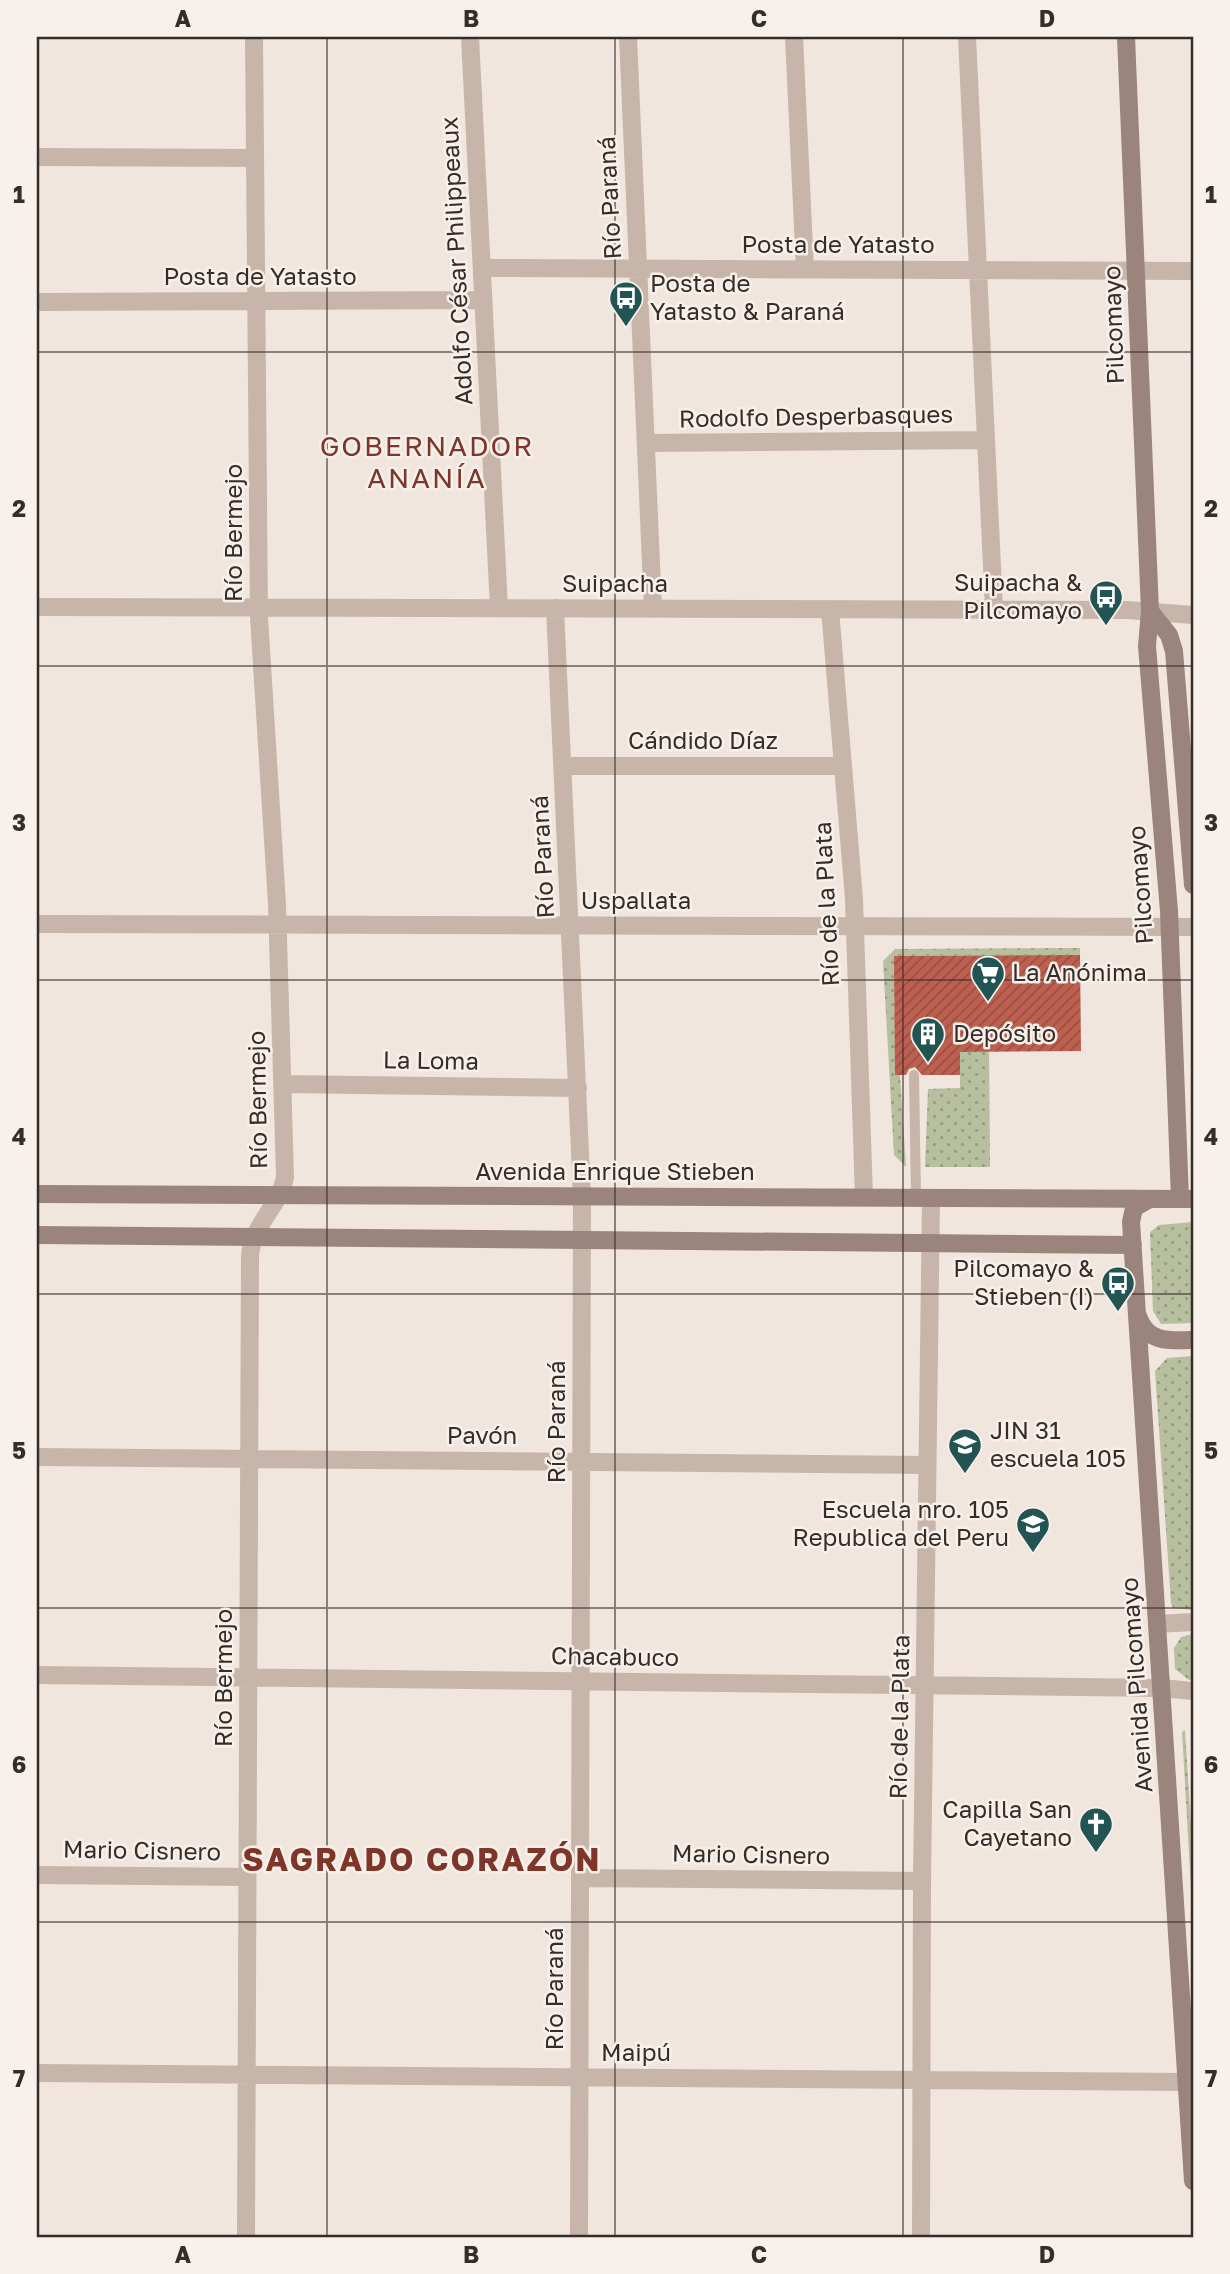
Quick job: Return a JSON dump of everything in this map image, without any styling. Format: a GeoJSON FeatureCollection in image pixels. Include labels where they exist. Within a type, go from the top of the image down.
{"type":"FeatureCollection","features":[{"type":"Feature","properties":{"kind":"main road","name":"Pilcomayo"},"geometry":{"type":"LineString","coordinates":[[1126,37],[1150,611],[1147,646],[1187,1199]]}},
{"type":"Feature","properties":{"kind":"main road"},"geometry":{"type":"LineString","coordinates":[[1150,611],[1174,645],[1193,885]]}},
{"type":"Feature","properties":{"kind":"main road","name":"Avenida Enrique Stieben"},"geometry":{"type":"LineString","coordinates":[[37,1194],[1187,1199]]}},
{"type":"Feature","properties":{"kind":"main road","name":"Avenida Pilcomayo"},"geometry":{"type":"LineString","coordinates":[[1152,1199],[1140,1202],[1134,1208],[1133,1245],[1161,1688],[1188,2014],[1193,2180]]}},
{"type":"Feature","properties":{"kind":"main road"},"geometry":{"type":"LineString","coordinates":[[37,1235],[1133,1245]]}},
{"type":"Feature","properties":{"kind":"main road"},"geometry":{"type":"LineString","coordinates":[[1137,1312],[1143,1328],[1155,1338],[1193,1340]]}},
{"type":"Feature","properties":{"kind":"street","name":"Río Bermejo"},"geometry":{"type":"LineString","coordinates":[[246,2237],[250,1256],[254,1237],[285,1177],[278,925],[259,607],[254,37]]}},
{"type":"Feature","properties":{"kind":"street","name":"Adolfo César Philippeaux"},"geometry":{"type":"LineString","coordinates":[[470,37],[499,608]]}},
{"type":"Feature","properties":{"kind":"street","name":"Río Paraná"},"geometry":{"type":"LineString","coordinates":[[628,37],[653,608]]}},
{"type":"Feature","properties":{"kind":"street"},"geometry":{"type":"LineString","coordinates":[[794,37],[805,269]]}},
{"type":"Feature","properties":{"kind":"street"},"geometry":{"type":"LineString","coordinates":[[967,37],[994,609]]}},
{"type":"Feature","properties":{"kind":"street"},"geometry":{"type":"LineString","coordinates":[[37,157],[255,158]]}},
{"type":"Feature","properties":{"kind":"street","name":"Posta de Yatasto"},"geometry":{"type":"LineString","coordinates":[[482,268],[1193,271]]}},
{"type":"Feature","properties":{"kind":"street","name":"Posta de Yatasto"},"geometry":{"type":"LineString","coordinates":[[37,302],[483,300]]}},
{"type":"Feature","properties":{"kind":"street","name":"Rodolfo Desperbasques"},"geometry":{"type":"LineString","coordinates":[[646,443],[986,440]]}},
{"type":"Feature","properties":{"kind":"street","name":"Suipacha"},"geometry":{"type":"LineString","coordinates":[[37,607],[994,609],[1150,611],[1193,615]]}},
{"type":"Feature","properties":{"kind":"street","name":"Río Paraná"},"geometry":{"type":"LineString","coordinates":[[555,608],[582,1196],[579,2237]]}},
{"type":"Feature","properties":{"kind":"street","name":"Río de la Plata"},"geometry":{"type":"LineString","coordinates":[[830,609],[855,926],[864,1198]]}},
{"type":"Feature","properties":{"kind":"street","name":"Cándido Díaz"},"geometry":{"type":"LineString","coordinates":[[563,766],[843,766]]}},
{"type":"Feature","properties":{"kind":"street","name":"Uspallata"},"geometry":{"type":"LineString","coordinates":[[37,924],[1193,927]]}},
{"type":"Feature","properties":{"kind":"street","name":"La Loma"},"geometry":{"type":"LineString","coordinates":[[283,1084],[578,1088]]}},
{"type":"Feature","properties":{"kind":"street","name":"Río de la Plata"},"geometry":{"type":"LineString","coordinates":[[920,2237],[930,1243],[924,1198]]}},
{"type":"Feature","properties":{"kind":"street","name":"Pavón"},"geometry":{"type":"LineString","coordinates":[[37,1457],[928,1465]]}},
{"type":"Feature","properties":{"kind":"street"},"geometry":{"type":"LineString","coordinates":[[1157,1624],[1193,1622]]}},
{"type":"Feature","properties":{"kind":"street","name":"Chacabuco"},"geometry":{"type":"LineString","coordinates":[[37,1675],[1161,1688],[1193,1691]]}},
{"type":"Feature","properties":{"kind":"street","name":"Mario Cisnero"},"geometry":{"type":"LineString","coordinates":[[37,1875],[247,1877]]}},
{"type":"Feature","properties":{"kind":"street","name":"Mario Cisnero"},"geometry":{"type":"LineString","coordinates":[[580,1878],[922,1881]]}},
{"type":"Feature","properties":{"kind":"street","name":"Maipú"},"geometry":{"type":"LineString","coordinates":[[37,2073],[1190,2083]]}},
{"type":"Feature","properties":{"kind":"lane"},"geometry":{"type":"LineString","coordinates":[[914,1075],[916,1167],[924,1198]]}},
{"type":"Feature","properties":{"kind":"green space"},"geometry":{"type":"Polygon","coordinates":[[[1080,948],[1080,955],[895,956],[895,1075],[900,1075],[906,1167],[894,1155],[883,961],[895,949],[1080,948]]]}},
{"type":"Feature","properties":{"kind":"green space"},"geometry":{"type":"Polygon","coordinates":[[[960,1052],[989,1052],[990,1167],[925,1167],[928,1089],[960,1088],[960,1052]]]}},
{"type":"Feature","properties":{"kind":"green space"},"geometry":{"type":"Polygon","coordinates":[[[1193,1222],[1193,1323],[1161,1324],[1153,1311],[1150,1232],[1159,1225],[1193,1222]]]}},
{"type":"Feature","properties":{"kind":"green space"},"geometry":{"type":"Polygon","coordinates":[[[1193,1356],[1193,1610],[1173,1608],[1171,1603],[1155,1371],[1167,1358],[1193,1356]]]}},
{"type":"Feature","properties":{"kind":"green space"},"geometry":{"type":"Polygon","coordinates":[[[1193,1634],[1193,1680],[1189,1680],[1175,1669],[1174,1648],[1181,1637],[1193,1634]]]}},
{"type":"Feature","properties":{"kind":"green space"},"geometry":{"type":"Polygon","coordinates":[[[1185,1730],[1193,1858],[1193,1922],[1182,1732],[1185,1730]]]}},
{"type":"Feature","properties":{"kind":"building","name":"La Anónima"},"geometry":{"type":"Polygon","coordinates":[[[1080,955],[1081,1051],[960,1052],[960,1075],[922,1075],[915,1067],[909,1069],[906,1075],[895,1075],[894,956],[1080,955]]]}},
{"type":"Feature","properties":{"kind":"place","name":"Posta de Yatasto & Paraná"},"geometry":{"type":"Point","coordinates":[626,328]}},
{"type":"Feature","properties":{"kind":"place","name":"Suipacha & Pilcomayo"},"geometry":{"type":"Point","coordinates":[1106,627]}},
{"type":"Feature","properties":{"kind":"place","name":"La Anónima"},"geometry":{"type":"Point","coordinates":[988,1003]}},
{"type":"Feature","properties":{"kind":"place","name":"Depósito"},"geometry":{"type":"Point","coordinates":[928,1064]}},
{"type":"Feature","properties":{"kind":"place","name":"Pilcomayo & Stieben (I)"},"geometry":{"type":"Point","coordinates":[1118,1313]}},
{"type":"Feature","properties":{"kind":"place","name":"JIN 31 escuela 105"},"geometry":{"type":"Point","coordinates":[965,1475]}},
{"type":"Feature","properties":{"kind":"place","name":"Escuela nro. 105 Republica del Peru"},"geometry":{"type":"Point","coordinates":[1033,1554]}},
{"type":"Feature","properties":{"kind":"place","name":"Capilla San Cayetano"},"geometry":{"type":"Point","coordinates":[1096,1854]}},
{"type":"Feature","properties":{"kind":"district","name":"GOBERNADOR ANANÍA"},"geometry":{"type":"Point","coordinates":[427,462]}},
{"type":"Feature","properties":{"kind":"district","name":"SAGRADO CORAZÓN"},"geometry":{"type":"Point","coordinates":[422,1860]}}]}
